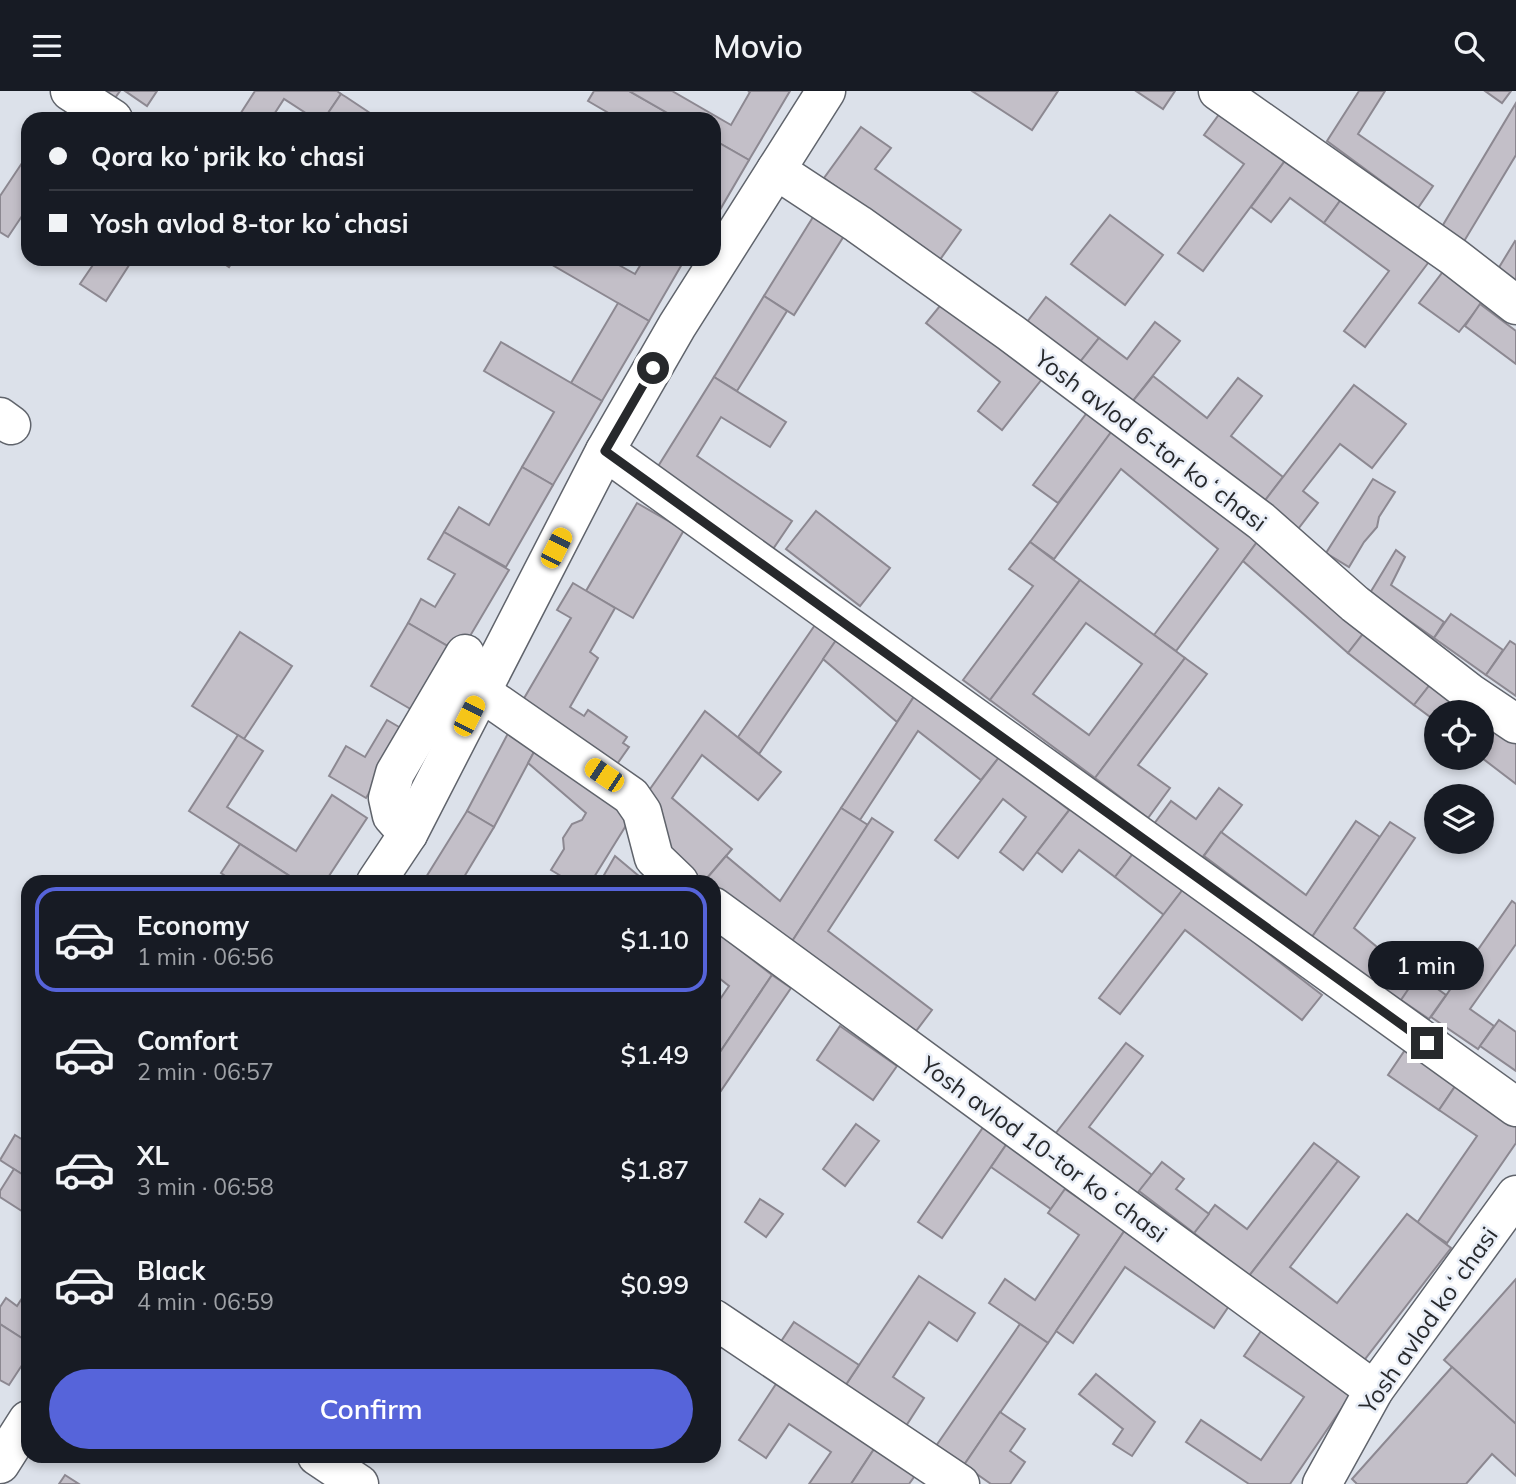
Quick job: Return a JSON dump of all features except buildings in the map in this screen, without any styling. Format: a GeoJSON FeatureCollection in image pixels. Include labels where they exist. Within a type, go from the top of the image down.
{"type":"FeatureCollection","features":[{"type":"Feature","properties":{"kind":"street"},"geometry":{"type":"LineString","coordinates":[[70,91],[102,112]]}},
{"type":"Feature","properties":{"kind":"street"},"geometry":{"type":"LineString","coordinates":[[721,257],[826,91]]}},
{"type":"Feature","properties":{"kind":"street"},"geometry":{"type":"LineString","coordinates":[[1217,91],[1454,257],[1516,305]]}},
{"type":"Feature","properties":{"kind":"street","name":"Yosh avlod 6-tor koʻchasi"},"geometry":{"type":"LineString","coordinates":[[776,170],[858,224],[1011,333],[1261,521],[1354,604],[1417,653],[1516,724]]}},
{"type":"Feature","properties":{"kind":"street"},"geometry":{"type":"LineString","coordinates":[[381,875],[408,834],[605,451],[715,266]]}},
{"type":"Feature","properties":{"kind":"street"},"geometry":{"type":"LineString","coordinates":[[605,451],[1516,1107]]}},
{"type":"Feature","properties":{"kind":"street"},"geometry":{"type":"LineString","coordinates":[[408,834],[392,815],[388,798],[395,773],[465,654]]}},
{"type":"Feature","properties":{"kind":"street"},"geometry":{"type":"LineString","coordinates":[[481,692],[631,796],[642,813],[654,858],[672,875]]}},
{"type":"Feature","properties":{"kind":"street","name":"Yosh avlod 10-tor koʻchasi"},"geometry":{"type":"LineString","coordinates":[[721,912],[1374,1390]]}},
{"type":"Feature","properties":{"kind":"street","name":"Yosh avlod koʻchasi"},"geometry":{"type":"LineString","coordinates":[[1333,1479],[1374,1390],[1516,1195]]}},
{"type":"Feature","properties":{"kind":"street"},"geometry":{"type":"LineString","coordinates":[[721,1324],[960,1484]]}},
{"type":"Feature","properties":{"kind":"street"},"geometry":{"type":"LineString","coordinates":[[0,1464],[21,1431]]}},
{"type":"Feature","properties":{"kind":"street"},"geometry":{"type":"LineString","coordinates":[[328,1463],[359,1484]]}},
{"type":"Feature","properties":{"kind":"route"},"geometry":{"type":"LineString","coordinates":[[653,368],[605,451],[1427,1043]]}}]}
